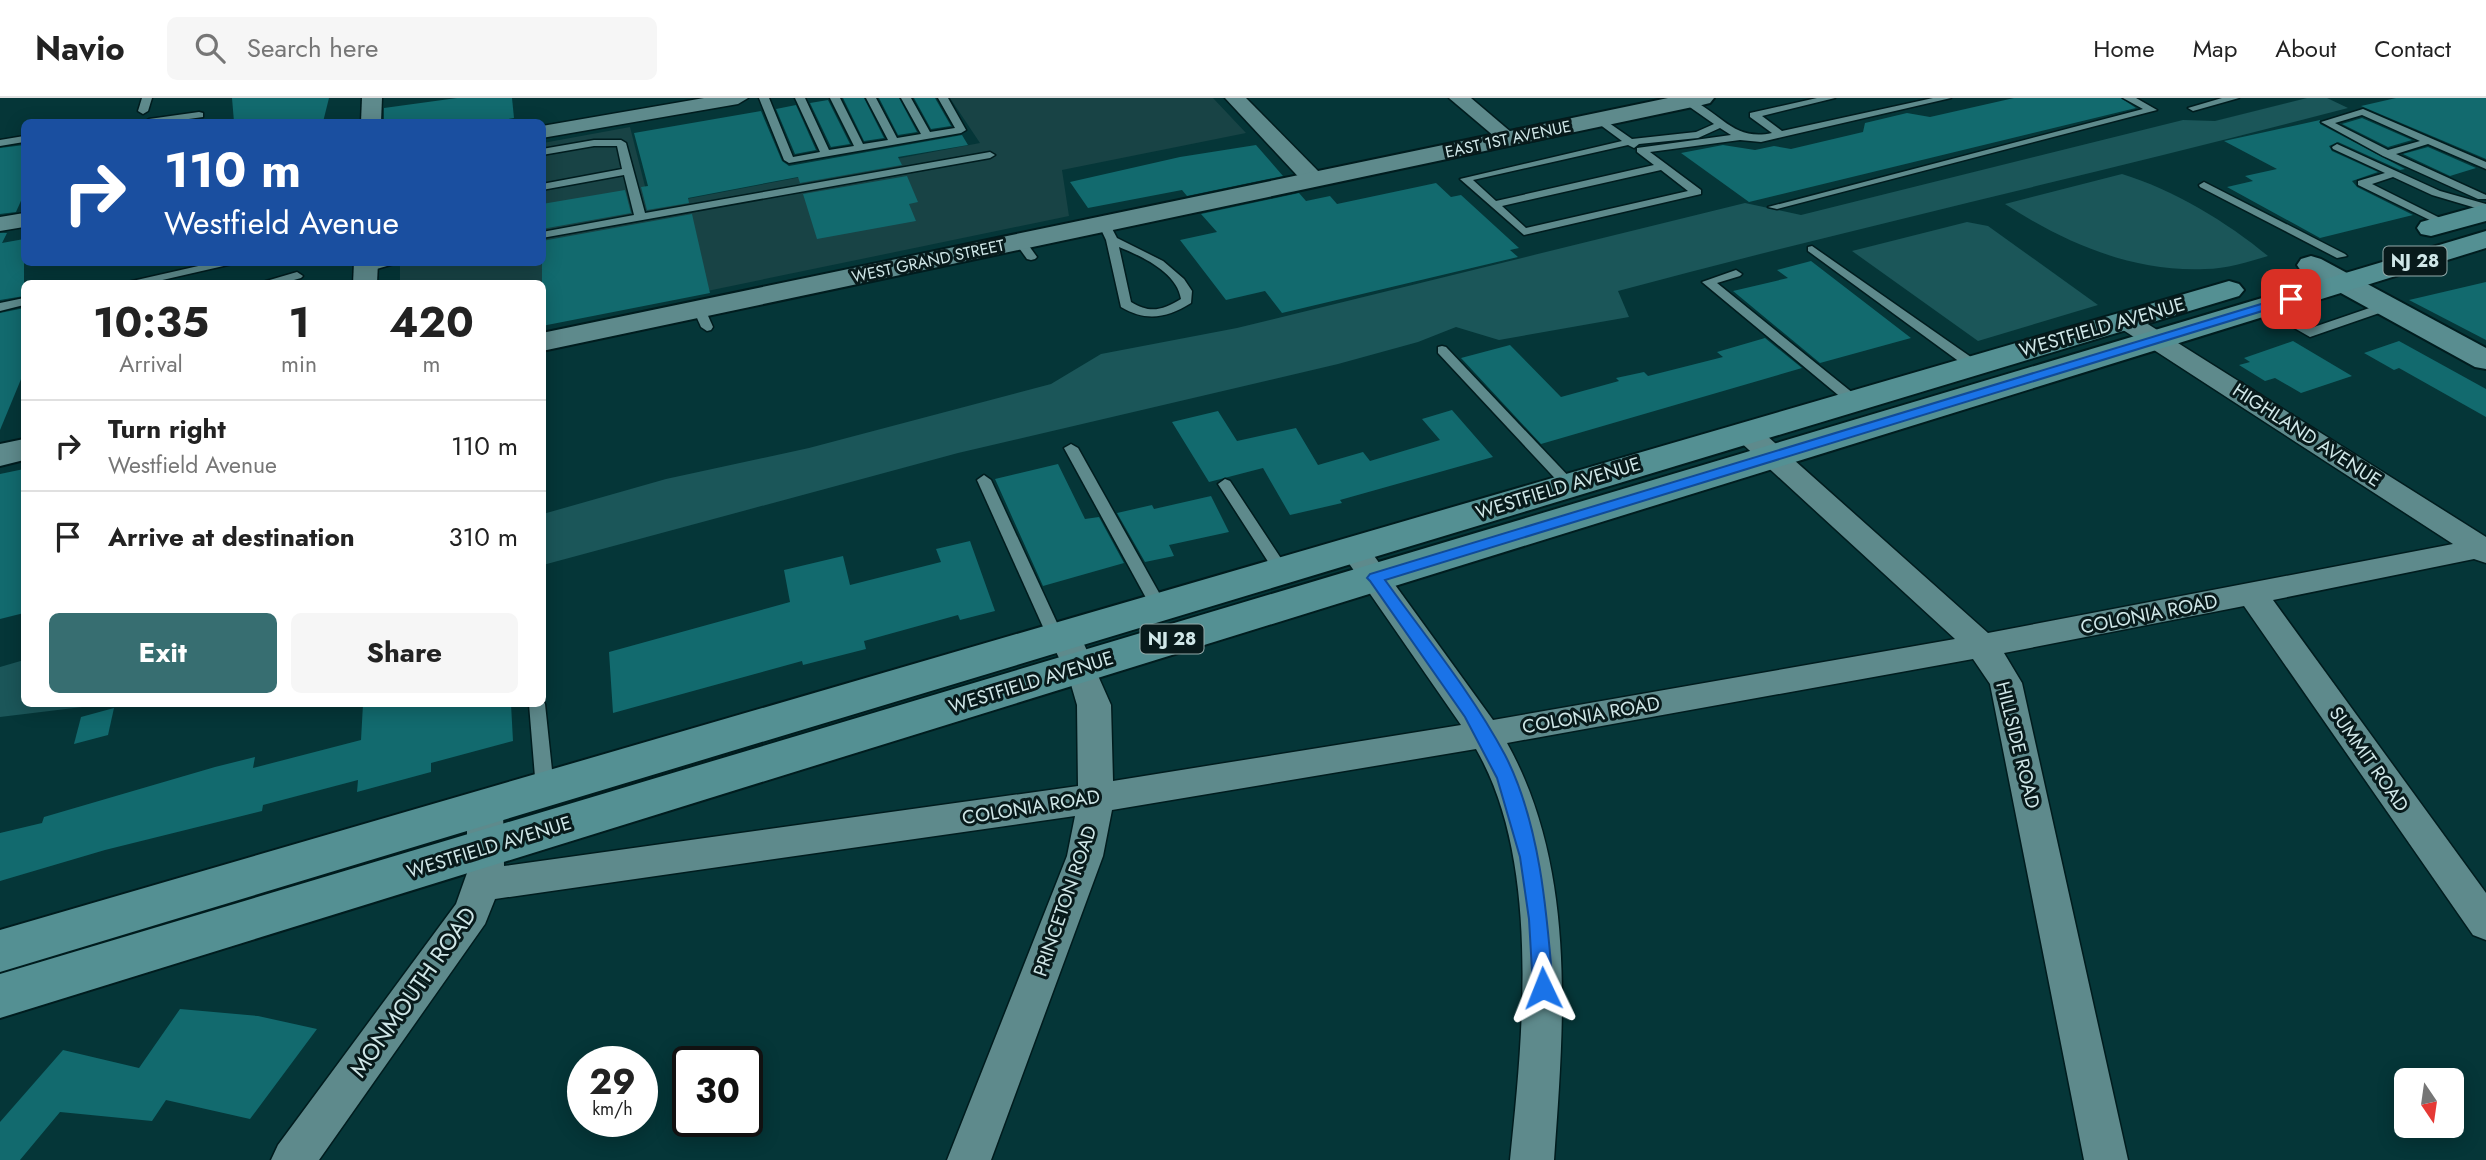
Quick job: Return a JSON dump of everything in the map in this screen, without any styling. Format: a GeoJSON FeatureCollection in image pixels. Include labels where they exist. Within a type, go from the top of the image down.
{"type":"FeatureCollection","features":[{"type":"Feature","properties":{"kind":"main road","name":"NJ 28"},"geometry":{"type":"LineString","coordinates":[[2406,236],[2446,224],[2481,204]]}},
{"type":"Feature","properties":{"kind":"main road","name":"NJ 28"},"geometry":{"type":"LineString","coordinates":[[2341,263],[2486,239]]}},
{"type":"Feature","properties":{"kind":"main road"},"geometry":{"type":"LineString","coordinates":[[2341,263],[2387,306],[2486,360]]}},
{"type":"Feature","properties":{"kind":"main road","name":"WESTFIELD AVENUE"},"geometry":{"type":"LineString","coordinates":[[0,996],[485,867],[1066,647],[1159,607],[1281,570],[1364,563],[1569,485],[1760,444],[1854,401],[1973,365],[2264,307],[2341,263]]}},
{"type":"Feature","properties":{"kind":"main road","name":"WESTFIELD AVENUE"},"geometry":{"type":"LineString","coordinates":[[0,951],[545,789],[1364,563],[2141,330],[2341,263]]}},
{"type":"Feature","properties":{"kind":"street"},"geometry":{"type":"LineString","coordinates":[[371,119],[372,98]]}},
{"type":"Feature","properties":{"kind":"street"},"geometry":{"type":"LineString","coordinates":[[546,131],[738,98]]}},
{"type":"Feature","properties":{"kind":"street"},"geometry":{"type":"LineString","coordinates":[[1235,98],[1314,180]]}},
{"type":"Feature","properties":{"kind":"street"},"geometry":{"type":"LineString","coordinates":[[1459,98],[1507,138]]}},
{"type":"Feature","properties":{"kind":"street","name":"EAST 1ST AVENUE"},"geometry":{"type":"LineString","coordinates":[[1314,180],[1690,99]]}},
{"type":"Feature","properties":{"kind":"street","name":"WEST GRAND STREET"},"geometry":{"type":"LineString","coordinates":[[546,341],[703,318],[1108,232],[1314,180]]}},
{"type":"Feature","properties":{"kind":"street"},"geometry":{"type":"LineString","coordinates":[[0,224],[21,220]]}},
{"type":"Feature","properties":{"kind":"street","name":"HIGHLAND AVENUE"},"geometry":{"type":"LineString","coordinates":[[2141,330],[2484,550]]}},
{"type":"Feature","properties":{"kind":"street","name":"HILLSIDE ROAD"},"geometry":{"type":"LineString","coordinates":[[1760,444],[1982,647],[2000,671],[2010,697],[2106,1160]]}},
{"type":"Feature","properties":{"kind":"street"},"geometry":{"type":"LineString","coordinates":[[0,455],[21,451]]}},
{"type":"Feature","properties":{"kind":"street","name":"COLONIA ROAD"},"geometry":{"type":"LineString","coordinates":[[485,867],[1096,798],[1982,647],[2484,550]]}},
{"type":"Feature","properties":{"kind":"street"},"geometry":{"type":"LineString","coordinates":[[1364,563],[1484,734],[1515,802],[1529,857],[1538,919],[1543,1026],[1532,1160]]}},
{"type":"Feature","properties":{"kind":"street","name":"SUMMIT ROAD"},"geometry":{"type":"LineString","coordinates":[[2252,594],[2486,923]]}},
{"type":"Feature","properties":{"kind":"street","name":"PRINCETON ROAD"},"geometry":{"type":"LineString","coordinates":[[969,1160],[1091,836],[1096,798],[1094,705],[1066,647]]}},
{"type":"Feature","properties":{"kind":"street","name":"MONMOUTH ROAD"},"geometry":{"type":"LineString","coordinates":[[293,1160],[464,927],[485,867],[485,807]]}},
{"type":"Feature","properties":{"kind":"lane"},"geometry":{"type":"LineString","coordinates":[[143,111],[147,98]]}},
{"type":"Feature","properties":{"kind":"lane"},"geometry":{"type":"LineString","coordinates":[[764,98],[789,160],[962,128],[943,98]]}},
{"type":"Feature","properties":{"kind":"lane"},"geometry":{"type":"LineString","coordinates":[[800,98],[825,154]]}},
{"type":"Feature","properties":{"kind":"lane"},"geometry":{"type":"LineString","coordinates":[[835,98],[860,148]]}},
{"type":"Feature","properties":{"kind":"lane"},"geometry":{"type":"LineString","coordinates":[[871,98],[894,142]]}},
{"type":"Feature","properties":{"kind":"lane"},"geometry":{"type":"LineString","coordinates":[[906,98],[928,136]]}},
{"type":"Feature","properties":{"kind":"lane"},"geometry":{"type":"LineString","coordinates":[[1782,135],[1754,115],[1830,98]]}},
{"type":"Feature","properties":{"kind":"lane"},"geometry":{"type":"LineString","coordinates":[[1641,150],[1740,137],[1761,139],[1946,98]]}},
{"type":"Feature","properties":{"kind":"lane"},"geometry":{"type":"LineString","coordinates":[[1773,207],[2152,110],[2128,98]]}},
{"type":"Feature","properties":{"kind":"lane"},"geometry":{"type":"LineString","coordinates":[[2193,108],[2234,98]]}},
{"type":"Feature","properties":{"kind":"lane"},"geometry":{"type":"LineString","coordinates":[[1690,99],[1740,137]]}},
{"type":"Feature","properties":{"kind":"lane"},"geometry":{"type":"LineString","coordinates":[[2481,204],[2326,122],[2362,113],[2486,166]]}},
{"type":"Feature","properties":{"kind":"lane"},"geometry":{"type":"LineString","coordinates":[[171,119],[200,115]]}},
{"type":"Feature","properties":{"kind":"lane"},"geometry":{"type":"LineString","coordinates":[[1599,119],[1629,142],[1663,166],[1697,192],[1524,232],[1465,179],[1629,142],[1690,136],[1721,124]]}},
{"type":"Feature","properties":{"kind":"lane"},"geometry":{"type":"LineString","coordinates":[[0,143],[21,140]]}},
{"type":"Feature","properties":{"kind":"lane"},"geometry":{"type":"LineString","coordinates":[[2387,154],[2429,141]]}},
{"type":"Feature","properties":{"kind":"lane"},"geometry":{"type":"LineString","coordinates":[[546,151],[616,142],[624,147],[640,217]]}},
{"type":"Feature","properties":{"kind":"lane"},"geometry":{"type":"LineString","coordinates":[[2337,147],[2436,193],[2481,204]]}},
{"type":"Feature","properties":{"kind":"lane"},"geometry":{"type":"LineString","coordinates":[[546,234],[990,155]]}},
{"type":"Feature","properties":{"kind":"lane"},"geometry":{"type":"LineString","coordinates":[[1494,205],[1663,166]]}},
{"type":"Feature","properties":{"kind":"lane"},"geometry":{"type":"LineString","coordinates":[[546,186],[629,171]]}},
{"type":"Feature","properties":{"kind":"lane"},"geometry":{"type":"LineString","coordinates":[[2393,174],[2362,183],[2446,224]]}},
{"type":"Feature","properties":{"kind":"lane"},"geometry":{"type":"LineString","coordinates":[[2204,185],[2341,263]]}},
{"type":"Feature","properties":{"kind":"lane"},"geometry":{"type":"LineString","coordinates":[[2481,204],[2486,186]]}},
{"type":"Feature","properties":{"kind":"lane"},"geometry":{"type":"LineString","coordinates":[[2481,204],[2486,199]]}},
{"type":"Feature","properties":{"kind":"lane"},"geometry":{"type":"LineString","coordinates":[[1108,232],[1153,257],[1185,289],[1187,300],[1174,309],[1140,314],[1125,304],[1108,232]]}},
{"type":"Feature","properties":{"kind":"lane"},"geometry":{"type":"LineString","coordinates":[[1812,249],[1973,365]]}},
{"type":"Feature","properties":{"kind":"lane"},"geometry":{"type":"LineString","coordinates":[[146,280],[217,266]]}},
{"type":"Feature","properties":{"kind":"lane"},"geometry":{"type":"LineString","coordinates":[[365,271],[382,266]]}},
{"type":"Feature","properties":{"kind":"lane"},"geometry":{"type":"LineString","coordinates":[[206,280],[208,268]]}},
{"type":"Feature","properties":{"kind":"lane"},"geometry":{"type":"LineString","coordinates":[[1736,274],[1708,282],[1854,401]]}},
{"type":"Feature","properties":{"kind":"lane"},"geometry":{"type":"LineString","coordinates":[[280,280],[297,276]]}},
{"type":"Feature","properties":{"kind":"lane"},"geometry":{"type":"LineString","coordinates":[[0,307],[21,303]]}},
{"type":"Feature","properties":{"kind":"lane"},"geometry":{"type":"LineString","coordinates":[[2264,307],[2310,333],[2387,306]]}},
{"type":"Feature","properties":{"kind":"lane"},"geometry":{"type":"LineString","coordinates":[[1442,350],[1569,485]]}},
{"type":"Feature","properties":{"kind":"lane"},"geometry":{"type":"LineString","coordinates":[[1071,448],[1159,607]]}},
{"type":"Feature","properties":{"kind":"lane"},"geometry":{"type":"LineString","coordinates":[[984,480],[1066,647]]}},
{"type":"Feature","properties":{"kind":"lane"},"geometry":{"type":"LineString","coordinates":[[1224,484],[1281,570]]}},
{"type":"Feature","properties":{"kind":"lane"},"geometry":{"type":"LineString","coordinates":[[537,707],[545,789]]}},
{"type":"Feature","properties":{"kind":"shaded area"},"geometry":{"type":"Polygon","coordinates":[[[950,98],[1213,98],[1246,133],[1062,170],[1069,216],[546,324],[546,280],[400,280],[400,266],[546,266],[546,142],[630,127],[650,206],[980,143],[950,98]]]}},
{"type":"Feature","properties":{"kind":"shaded area"},"geometry":{"type":"Polygon","coordinates":[[[2307,98],[2327,98],[2348,108],[1618,291],[1629,317],[1499,340],[1456,327],[1418,342],[1338,364],[958,453],[546,564],[546,513],[666,479],[809,448],[1051,384],[1101,354],[1237,328],[1745,203],[1801,215],[2183,120],[2215,121],[2307,98]]]}},
{"type":"Feature","properties":{"kind":"shaded area"},"geometry":{"type":"Polygon","coordinates":[[[2122,174],[2199,208],[2268,256],[2213,269],[2151,266],[2125,260],[2075,242],[2005,204],[2122,174]]]}},
{"type":"Feature","properties":{"kind":"shaded area"},"geometry":{"type":"Polygon","coordinates":[[[1967,222],[1988,226],[2098,305],[1978,341],[1852,251],[1967,222]]]}},
{"type":"Feature","properties":{"kind":"shaded area"},"geometry":{"type":"Polygon","coordinates":[[[21,661],[21,707],[82,707],[0,717],[0,667],[21,661]]]}},
{"type":"Feature","properties":{"kind":"building"},"geometry":{"type":"Polygon","coordinates":[[[232,98],[329,98],[324,119],[234,119],[232,98]]]}},
{"type":"Feature","properties":{"kind":"building"},"geometry":{"type":"Polygon","coordinates":[[[457,98],[512,98],[514,118],[384,119],[384,108],[457,98]]]}},
{"type":"Feature","properties":{"kind":"building"},"geometry":{"type":"Polygon","coordinates":[[[843,98],[864,98],[884,138],[864,141],[843,98]]]}},
{"type":"Feature","properties":{"kind":"building"},"geometry":{"type":"Polygon","coordinates":[[[879,98],[899,98],[917,132],[898,135],[879,98]]]}},
{"type":"Feature","properties":{"kind":"building"},"geometry":{"type":"Polygon","coordinates":[[[914,98],[935,98],[951,126],[931,129],[914,98]]]}},
{"type":"Feature","properties":{"kind":"building"},"geometry":{"type":"Polygon","coordinates":[[[2014,98],[2121,98],[2136,108],[1749,202],[1681,153],[1723,145],[1755,150],[1774,146],[1791,149],[1863,132],[1865,123],[1907,113],[1930,117],[2014,98]]]}},
{"type":"Feature","properties":{"kind":"building"},"geometry":{"type":"Polygon","coordinates":[[[2396,98],[2486,98],[2486,159],[2361,106],[2396,98]]]}},
{"type":"Feature","properties":{"kind":"building"},"geometry":{"type":"Polygon","coordinates":[[[828,100],[850,144],[831,147],[810,103],[828,100]]]}},
{"type":"Feature","properties":{"kind":"building"},"geometry":{"type":"Polygon","coordinates":[[[796,105],[816,150],[795,154],[776,109],[796,105]]]}},
{"type":"Feature","properties":{"kind":"building"},"geometry":{"type":"Polygon","coordinates":[[[761,111],[782,161],[789,166],[962,135],[968,145],[898,157],[902,165],[800,183],[798,177],[688,198],[689,203],[647,210],[641,187],[648,186],[634,133],[761,111]]]}},
{"type":"Feature","properties":{"kind":"building"},"geometry":{"type":"Polygon","coordinates":[[[2362,118],[2412,140],[2388,147],[2342,124],[2362,118]]]}},
{"type":"Feature","properties":{"kind":"building"},"geometry":{"type":"Polygon","coordinates":[[[2320,120],[2320,124],[2405,169],[2400,170],[2338,142],[2329,146],[2332,151],[2378,172],[2352,181],[2357,187],[2413,215],[2320,238],[2227,187],[2253,181],[2245,176],[2277,169],[2224,141],[2320,120]]]}},
{"type":"Feature","properties":{"kind":"building"},"geometry":{"type":"Polygon","coordinates":[[[21,145],[21,201],[16,212],[0,214],[0,148],[21,145]]]}},
{"type":"Feature","properties":{"kind":"building"},"geometry":{"type":"Polygon","coordinates":[[[1256,145],[1283,176],[1187,196],[1182,190],[1088,208],[1070,182],[1180,157],[1256,145]]]}},
{"type":"Feature","properties":{"kind":"building"},"geometry":{"type":"Polygon","coordinates":[[[2428,147],[2476,168],[2450,176],[2403,154],[2428,147]]]}},
{"type":"Feature","properties":{"kind":"building"},"geometry":{"type":"Polygon","coordinates":[[[907,176],[918,202],[909,204],[916,221],[817,239],[803,194],[907,176]]]}},
{"type":"Feature","properties":{"kind":"building"},"geometry":{"type":"Polygon","coordinates":[[[1436,183],[1451,197],[1461,195],[1519,248],[1510,250],[1518,257],[1282,313],[1265,291],[1226,300],[1180,240],[1217,232],[1201,214],[1299,193],[1306,201],[1330,196],[1337,204],[1436,183]]]}},
{"type":"Feature","properties":{"kind":"building"},"geometry":{"type":"Polygon","coordinates":[[[625,190],[631,213],[546,228],[546,203],[625,190]]]}},
{"type":"Feature","properties":{"kind":"building"},"geometry":{"type":"Polygon","coordinates":[[[692,214],[710,293],[546,325],[546,280],[542,280],[542,266],[546,266],[546,240],[692,214]]]}},
{"type":"Feature","properties":{"kind":"building"},"geometry":{"type":"Polygon","coordinates":[[[0,233],[7,233],[2,243],[21,240],[24,280],[21,280],[21,296],[0,300],[0,233]]]}},
{"type":"Feature","properties":{"kind":"building"},"geometry":{"type":"Polygon","coordinates":[[[1811,261],[1911,338],[1820,363],[1733,291],[1788,278],[1777,270],[1811,261]]]}},
{"type":"Feature","properties":{"kind":"building"},"geometry":{"type":"Polygon","coordinates":[[[2486,282],[2486,340],[2409,300],[2486,282]]]}},
{"type":"Feature","properties":{"kind":"building"},"geometry":{"type":"Polygon","coordinates":[[[21,309],[21,379],[0,430],[0,313],[21,309]]]}},
{"type":"Feature","properties":{"kind":"building"},"geometry":{"type":"Polygon","coordinates":[[[1765,338],[1802,368],[1541,444],[1461,358],[1510,345],[1561,397],[1619,381],[1616,378],[1644,372],[1648,376],[1723,357],[1717,352],[1765,338]]]}},
{"type":"Feature","properties":{"kind":"building"},"geometry":{"type":"Polygon","coordinates":[[[2293,341],[2352,376],[2301,393],[2275,378],[2265,381],[2239,365],[2250,362],[2244,358],[2293,341]]]}},
{"type":"Feature","properties":{"kind":"building"},"geometry":{"type":"Polygon","coordinates":[[[2399,341],[2486,389],[2486,417],[2399,368],[2394,370],[2364,353],[2399,341]]]}},
{"type":"Feature","properties":{"kind":"building"},"geometry":{"type":"Polygon","coordinates":[[[1452,410],[1493,457],[1340,500],[1342,503],[1290,515],[1263,468],[1209,482],[1172,422],[1218,411],[1237,441],[1296,428],[1318,465],[1363,452],[1370,461],[1440,440],[1422,419],[1452,410]]]}},
{"type":"Feature","properties":{"kind":"building"},"geometry":{"type":"Polygon","coordinates":[[[1058,464],[1085,519],[1099,517],[1124,563],[1043,586],[995,479],[1058,464]]]}},
{"type":"Feature","properties":{"kind":"building"},"geometry":{"type":"Polygon","coordinates":[[[21,470],[21,614],[0,619],[0,474],[21,470]]]}},
{"type":"Feature","properties":{"kind":"building"},"geometry":{"type":"Polygon","coordinates":[[[1211,496],[1229,532],[1169,545],[1174,556],[1145,562],[1117,513],[1152,505],[1154,509],[1211,496]]]}},
{"type":"Feature","properties":{"kind":"building"},"geometry":{"type":"Polygon","coordinates":[[[970,541],[995,611],[960,620],[958,615],[864,641],[866,649],[803,665],[802,661],[613,713],[609,652],[790,602],[784,570],[843,556],[850,585],[941,562],[936,549],[970,541]]]}},
{"type":"Feature","properties":{"kind":"building"},"geometry":{"type":"Polygon","coordinates":[[[363,707],[511,707],[513,741],[431,763],[431,772],[357,792],[358,780],[263,805],[262,811],[105,850],[0,881],[0,833],[42,823],[44,817],[215,767],[255,757],[253,768],[361,740],[363,707]]]}},
{"type":"Feature","properties":{"kind":"building"},"geometry":{"type":"Polygon","coordinates":[[[114,708],[108,735],[74,744],[81,717],[114,708]]]}},
{"type":"Feature","properties":{"kind":"building"},"geometry":{"type":"Polygon","coordinates":[[[180,1009],[258,1016],[317,1029],[250,1119],[166,1100],[152,1121],[60,1112],[20,1160],[0,1160],[0,1122],[63,1050],[139,1068],[180,1009]]]}},
{"type":"Feature","properties":{"kind":"route"},"geometry":{"type":"LineString","coordinates":[[1543,988],[1538,919],[1529,857],[1506,778],[1471,713],[1375,578],[2291,299]]}}]}
